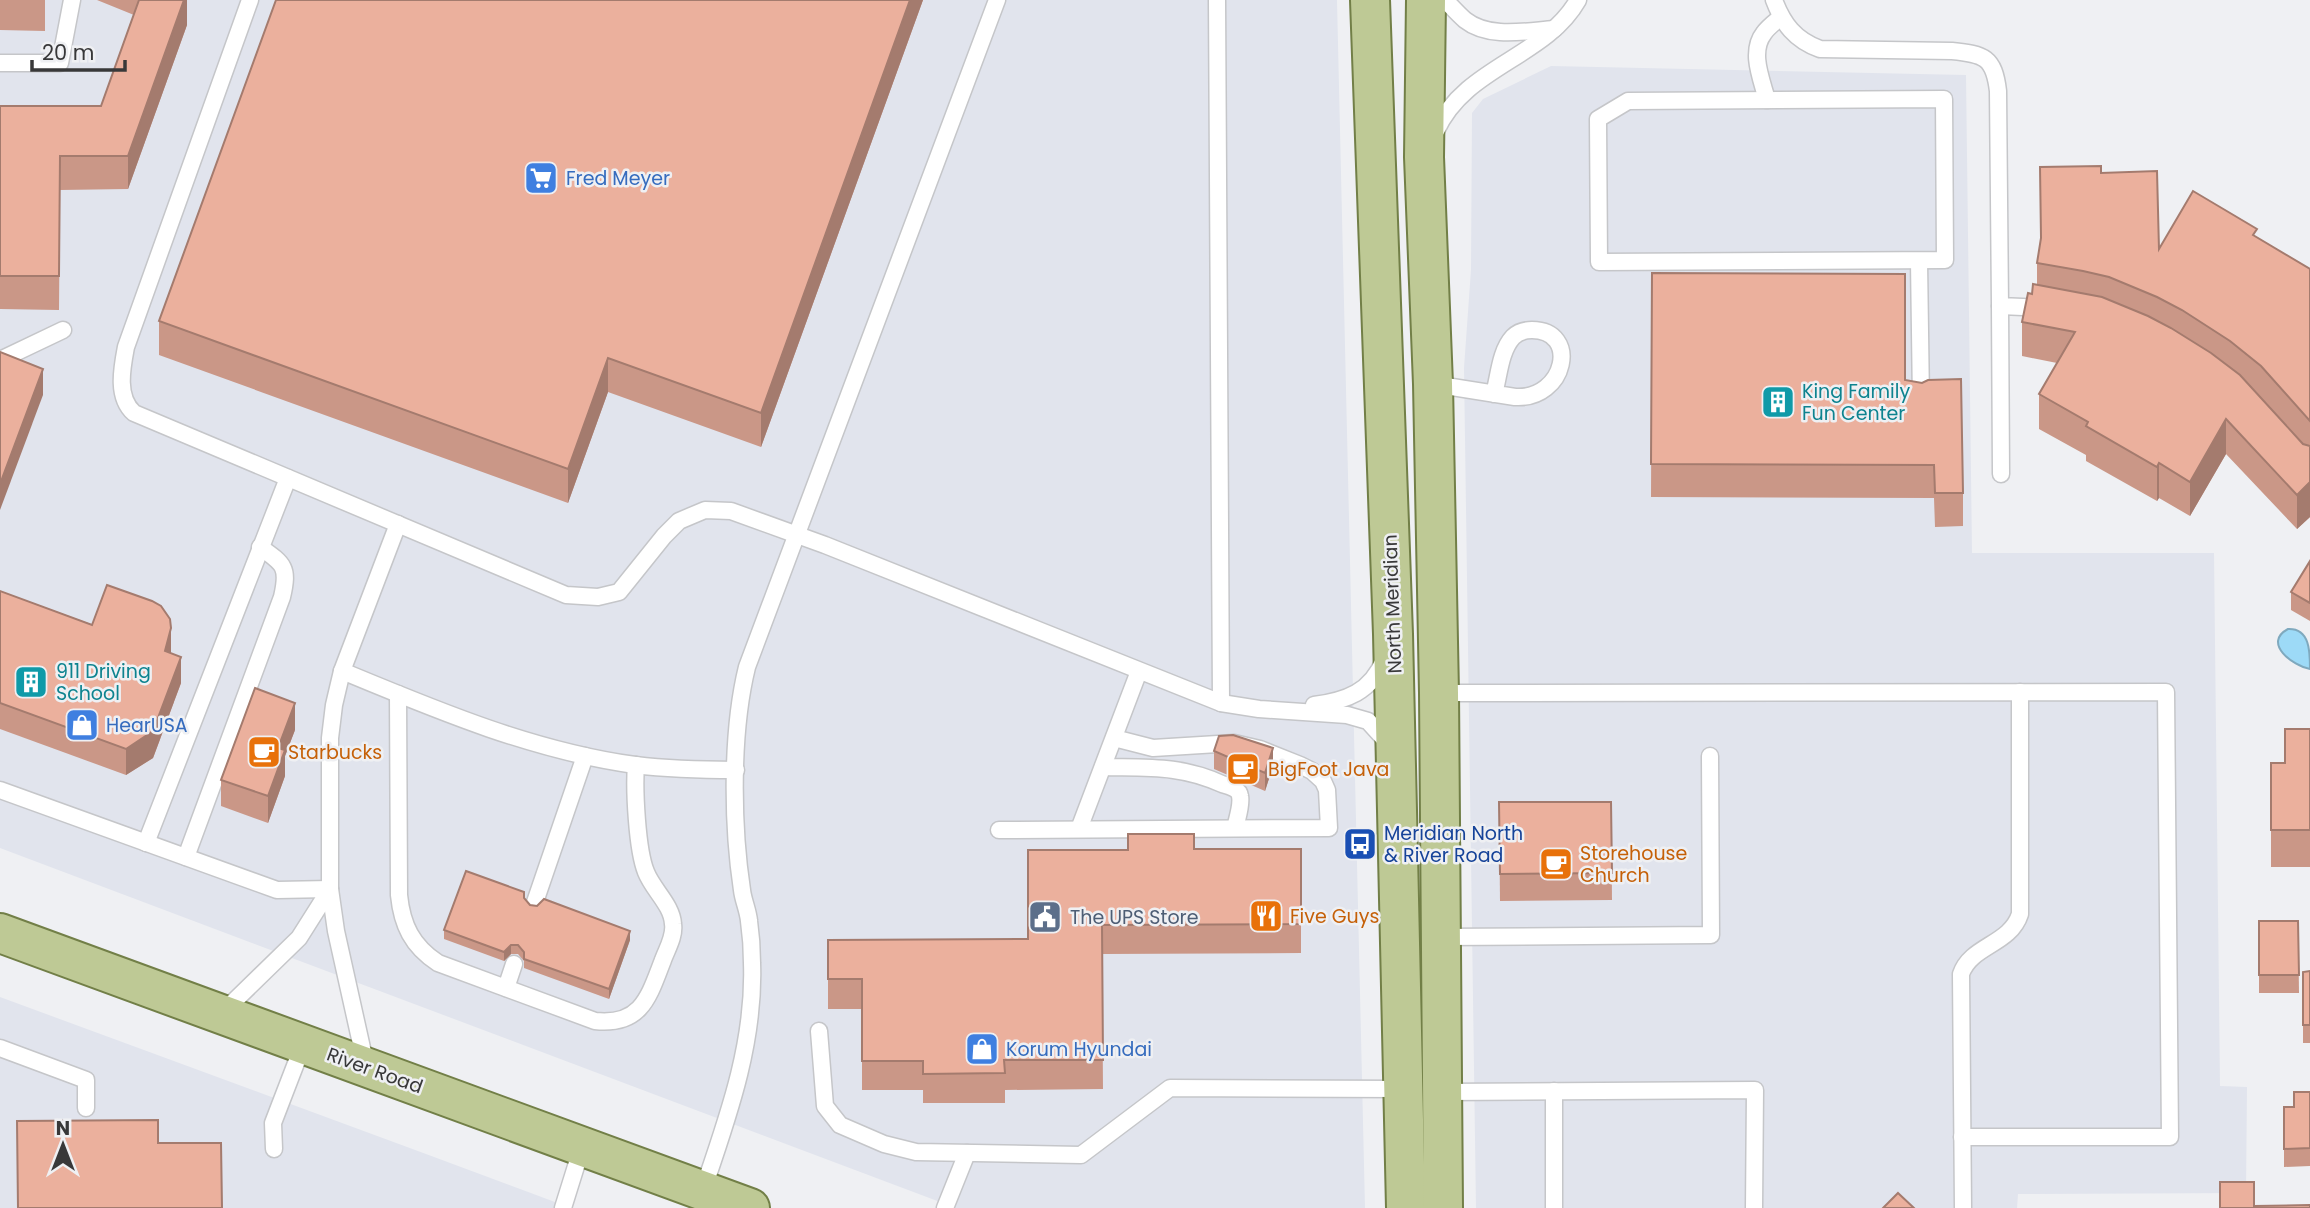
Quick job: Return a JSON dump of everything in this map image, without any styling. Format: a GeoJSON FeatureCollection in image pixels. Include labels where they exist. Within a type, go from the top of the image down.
{"type":"FeatureCollection","features":[{"type":"Feature","properties":{"kind":"main road","name":"North Meridian"},"geometry":{"type":"LineString","coordinates":[[1370,0],[1397,762],[1406,1208]]}},
{"type":"Feature","properties":{"kind":"main road"},"geometry":{"type":"LineString","coordinates":[[1426,0],[1424,157],[1433,384],[1439,693],[1443,1208]]}},
{"type":"Feature","properties":{"kind":"main road","name":"River Road"},"geometry":{"type":"LineString","coordinates":[[0,933],[750,1208]]}},
{"type":"Feature","properties":{"kind":"main road"},"geometry":{"type":"LineString","coordinates":[[1399,1208],[1404,1168]]}},
{"type":"Feature","properties":{"kind":"lane"},"geometry":{"type":"LineString","coordinates":[[0,63],[60,63],[72,0]]}},
{"type":"Feature","properties":{"kind":"lane"},"geometry":{"type":"LineString","coordinates":[[250,0],[129,336],[123,362],[122,386],[125,402],[134,413],[566,595],[582,598],[610,596],[619,592],[672,527],[687,516],[705,510],[732,511],[1221,702],[1259,709],[1347,715],[1368,720],[1386,738],[1397,762]]}},
{"type":"Feature","properties":{"kind":"lane"},"geometry":{"type":"LineString","coordinates":[[703,1190],[727,1121],[746,1051],[751,1004],[752,964],[749,920],[742,891],[736,769],[740,701],[747,667],[997,0]]}},
{"type":"Feature","properties":{"kind":"lane"},"geometry":{"type":"LineString","coordinates":[[1217,0],[1221,702]]}},
{"type":"Feature","properties":{"kind":"lane"},"geometry":{"type":"LineString","coordinates":[[1445,0],[1467,22],[1483,29],[1511,33],[1554,30]]}},
{"type":"Feature","properties":{"kind":"lane"},"geometry":{"type":"LineString","coordinates":[[1424,157],[1444,113],[1468,87],[1554,30],[1570,14],[1578,0]]}},
{"type":"Feature","properties":{"kind":"lane"},"geometry":{"type":"LineString","coordinates":[[1774,0],[1781,17],[1799,38],[1820,49],[1972,53],[1987,59],[1996,72],[2001,474]]}},
{"type":"Feature","properties":{"kind":"lane"},"geometry":{"type":"LineString","coordinates":[[1767,100],[1758,69],[1759,44],[1763,34],[1781,17]]}},
{"type":"Feature","properties":{"kind":"lane"},"geometry":{"type":"LineString","coordinates":[[1944,99],[1945,260],[1919,261],[1599,262],[1598,119],[1628,101],[1944,99]]}},
{"type":"Feature","properties":{"kind":"lane"},"geometry":{"type":"LineString","coordinates":[[1919,261],[1921,406]]}},
{"type":"Feature","properties":{"kind":"lane"},"geometry":{"type":"LineString","coordinates":[[2000,306],[2040,307],[2066,312]]}},
{"type":"Feature","properties":{"kind":"lane"},"geometry":{"type":"LineString","coordinates":[[0,360],[63,330]]}},
{"type":"Feature","properties":{"kind":"lane"},"geometry":{"type":"LineString","coordinates":[[1433,384],[1494,394],[1526,398],[1548,386],[1558,375],[1563,363],[1557,342],[1538,330],[1520,332],[1512,338],[1506,348],[1494,394]]}},
{"type":"Feature","properties":{"kind":"lane"},"geometry":{"type":"LineString","coordinates":[[146,843],[288,478]]}},
{"type":"Feature","properties":{"kind":"lane"},"geometry":{"type":"LineString","coordinates":[[367,1067],[336,931],[330,889],[330,738],[342,671],[398,524]]}},
{"type":"Feature","properties":{"kind":"lane"},"geometry":{"type":"LineString","coordinates":[[186,857],[282,597],[286,577],[281,562],[260,547]]}},
{"type":"Feature","properties":{"kind":"lane"},"geometry":{"type":"LineString","coordinates":[[1283,709],[1341,701],[1355,696],[1375,679],[1393,634]]}},
{"type":"Feature","properties":{"kind":"lane"},"geometry":{"type":"LineString","coordinates":[[342,671],[513,737],[585,756],[636,765],[736,769]]}},
{"type":"Feature","properties":{"kind":"lane"},"geometry":{"type":"LineString","coordinates":[[1079,829],[1139,671]]}},
{"type":"Feature","properties":{"kind":"lane"},"geometry":{"type":"LineString","coordinates":[[1963,1208],[1961,974],[1970,958],[1998,942],[2013,929],[2020,915],[2020,692]]}},
{"type":"Feature","properties":{"kind":"lane"},"geometry":{"type":"LineString","coordinates":[[1439,693],[2166,692],[2170,1137],[1962,1137]]}},
{"type":"Feature","properties":{"kind":"lane"},"geometry":{"type":"LineString","coordinates":[[398,694],[399,895],[401,915],[406,928],[421,950],[438,963],[595,1021],[615,1021],[636,1013],[649,998],[674,929],[670,911],[645,869],[635,796],[636,765]]}},
{"type":"Feature","properties":{"kind":"lane"},"geometry":{"type":"LineString","coordinates":[[999,830],[1329,828],[1327,790],[1323,781],[1300,765],[1253,747],[1234,743],[1153,748],[1114,738]]}},
{"type":"Feature","properties":{"kind":"lane"},"geometry":{"type":"LineString","coordinates":[[534,905],[585,756]]}},
{"type":"Feature","properties":{"kind":"lane"},"geometry":{"type":"LineString","coordinates":[[1442,937],[1711,935],[1710,756]]}},
{"type":"Feature","properties":{"kind":"lane"},"geometry":{"type":"LineString","coordinates":[[1103,767],[1178,769],[1219,782],[1238,791],[1240,796],[1235,828]]}},
{"type":"Feature","properties":{"kind":"lane"},"geometry":{"type":"LineString","coordinates":[[0,790],[277,890],[330,889]]}},
{"type":"Feature","properties":{"kind":"lane"},"geometry":{"type":"LineString","coordinates":[[222,1014],[299,938],[330,889]]}},
{"type":"Feature","properties":{"kind":"lane"},"geometry":{"type":"LineString","coordinates":[[506,988],[514,964]]}},
{"type":"Feature","properties":{"kind":"lane"},"geometry":{"type":"LineString","coordinates":[[819,1031],[825,1106],[840,1125],[860,1136],[916,1152],[1081,1155],[1170,1088],[1402,1089]]}},
{"type":"Feature","properties":{"kind":"lane"},"geometry":{"type":"LineString","coordinates":[[274,1149],[273,1123],[303,1044]]}},
{"type":"Feature","properties":{"kind":"lane"},"geometry":{"type":"LineString","coordinates":[[0,1048],[86,1080],[86,1108]]}},
{"type":"Feature","properties":{"kind":"lane"},"geometry":{"type":"LineString","coordinates":[[1444,1092],[1755,1090],[1755,1208]]}},
{"type":"Feature","properties":{"kind":"lane"},"geometry":{"type":"LineString","coordinates":[[1554,1091],[1554,1208]]}},
{"type":"Feature","properties":{"kind":"lane"},"geometry":{"type":"LineString","coordinates":[[563,1208],[582,1147]]}},
{"type":"Feature","properties":{"kind":"lane"},"geometry":{"type":"LineString","coordinates":[[944,1208],[967,1153]]}},
{"type":"Feature","properties":{"kind":"shaded area"},"geometry":{"type":"Polygon","coordinates":[[[0,0],[1337,0],[1365,1208],[956,1208],[0,848],[0,0]]]}},
{"type":"Feature","properties":{"kind":"shaded area"},"geometry":{"type":"Polygon","coordinates":[[[1551,66],[1966,75],[1972,553],[2214,553],[2220,1086],[2247,1087],[2246,1193],[2018,1194],[2017,1208],[1476,1208],[1464,368],[1471,270],[1472,113],[1483,99],[1551,66]]]}},
{"type":"Feature","properties":{"kind":"shaded area"},"geometry":{"type":"Polygon","coordinates":[[[0,997],[426,1154],[571,1208],[0,1208],[0,997]]]}},
{"type":"Feature","properties":{"kind":"water"},"geometry":{"type":"Polygon","coordinates":[[[2288,629],[2301,632],[2305,637],[2310,669],[2289,659],[2279,647],[2281,635],[2288,629]]]}},
{"type":"Feature","properties":{"kind":"building"},"geometry":{"type":"Polygon","coordinates":[[[139,0],[184,0],[128,156],[60,156],[59,276],[0,276],[0,106],[101,106],[139,0]]]}},
{"type":"Feature","properties":{"kind":"building","name":"Fred Meyer"},"geometry":{"type":"Polygon","coordinates":[[[276,0],[910,0],[761,413],[608,358],[568,469],[159,321],[276,0]]]}},
{"type":"Feature","properties":{"kind":"building"},"geometry":{"type":"Polygon","coordinates":[[[2101,166],[2101,173],[2157,171],[2159,249],[2193,191],[2257,229],[2253,235],[2310,269],[2310,421],[2261,366],[2230,341],[2182,310],[2109,277],[2037,263],[2041,238],[2040,167],[2101,166]]]}},
{"type":"Feature","properties":{"kind":"building","name":"King Family Fun Center"},"geometry":{"type":"Polygon","coordinates":[[[1652,273],[1905,274],[1905,380],[1922,383],[1928,380],[1961,379],[1963,493],[1935,493],[1934,465],[1651,464],[1652,273]]]}},
{"type":"Feature","properties":{"kind":"building"},"geometry":{"type":"Polygon","coordinates":[[[2033,284],[2102,297],[2148,316],[2211,353],[2240,375],[2303,444],[2310,446],[2310,482],[2297,495],[2226,419],[2190,482],[2159,463],[2157,467],[2086,426],[2088,422],[2039,394],[2075,332],[2022,322],[2028,293],[2032,294],[2033,284]]]}},
{"type":"Feature","properties":{"kind":"building"},"geometry":{"type":"Polygon","coordinates":[[[0,352],[43,369],[0,484],[0,352]]]}},
{"type":"Feature","properties":{"kind":"building"},"geometry":{"type":"Polygon","coordinates":[[[2310,561],[2310,603],[2291,592],[2310,561]]]}},
{"type":"Feature","properties":{"kind":"building"},"geometry":{"type":"Polygon","coordinates":[[[107,585],[161,606],[170,619],[171,628],[165,651],[181,657],[153,731],[126,749],[0,703],[0,591],[92,625],[107,585]]]}},
{"type":"Feature","properties":{"kind":"building","name":"Starbucks"},"geometry":{"type":"Polygon","coordinates":[[[255,688],[295,703],[278,748],[285,750],[268,796],[221,780],[255,688]]]}},
{"type":"Feature","properties":{"kind":"building"},"geometry":{"type":"Polygon","coordinates":[[[2285,729],[2310,729],[2310,830],[2271,830],[2271,763],[2285,763],[2285,729]]]}},
{"type":"Feature","properties":{"kind":"building"},"geometry":{"type":"Polygon","coordinates":[[[1233,735],[1273,748],[1265,773],[1214,751],[1219,736],[1233,735]]]}},
{"type":"Feature","properties":{"kind":"building","name":"Storehouse Church"},"geometry":{"type":"Polygon","coordinates":[[[1499,802],[1611,802],[1612,873],[1500,874],[1499,802]]]}},
{"type":"Feature","properties":{"kind":"building"},"geometry":{"type":"Polygon","coordinates":[[[1128,834],[1194,834],[1194,849],[1301,849],[1301,924],[1102,925],[1103,1060],[1004,1060],[1005,1073],[923,1074],[923,1061],[862,1061],[862,979],[828,979],[828,940],[1028,939],[1028,850],[1128,850],[1128,834]]]}},
{"type":"Feature","properties":{"kind":"building"},"geometry":{"type":"Polygon","coordinates":[[[466,871],[524,892],[524,898],[530,905],[537,906],[544,899],[630,931],[609,989],[524,959],[524,952],[518,945],[511,945],[504,952],[444,930],[466,871]]]}},
{"type":"Feature","properties":{"kind":"building"},"geometry":{"type":"Polygon","coordinates":[[[2259,921],[2298,921],[2299,975],[2259,975],[2259,921]]]}},
{"type":"Feature","properties":{"kind":"building"},"geometry":{"type":"Polygon","coordinates":[[[2310,971],[2310,1025],[2303,1025],[2303,972],[2310,971]]]}},
{"type":"Feature","properties":{"kind":"building"},"geometry":{"type":"Polygon","coordinates":[[[2294,1092],[2310,1092],[2310,1148],[2284,1149],[2284,1107],[2294,1107],[2294,1092]]]}},
{"type":"Feature","properties":{"kind":"building"},"geometry":{"type":"Polygon","coordinates":[[[158,1120],[158,1143],[221,1143],[222,1208],[18,1208],[17,1121],[158,1120]]]}},
{"type":"Feature","properties":{"kind":"building"},"geometry":{"type":"Polygon","coordinates":[[[2220,1182],[2254,1182],[2254,1206],[2310,1205],[2310,1208],[2220,1208],[2220,1182]]]}},
{"type":"Feature","properties":{"kind":"building"},"geometry":{"type":"Polygon","coordinates":[[[1898,1193],[1914,1208],[1883,1208],[1898,1193]]]}},
{"type":"Feature","properties":{"kind":"place","name":"Fred Meyer"},"geometry":{"type":"Point","coordinates":[541,178]}},
{"type":"Feature","properties":{"kind":"place","name":"King Family Fun Center"},"geometry":{"type":"Point","coordinates":[1778,402]}},
{"type":"Feature","properties":{"kind":"place","name":"911 Driving School"},"geometry":{"type":"Point","coordinates":[31,682]}},
{"type":"Feature","properties":{"kind":"place","name":"HearUSA"},"geometry":{"type":"Point","coordinates":[82,725]}},
{"type":"Feature","properties":{"kind":"place","name":"Starbucks"},"geometry":{"type":"Point","coordinates":[264,752]}},
{"type":"Feature","properties":{"kind":"place","name":"BigFoot Java"},"geometry":{"type":"Point","coordinates":[1243,769]}},
{"type":"Feature","properties":{"kind":"place","name":"Meridian North & River Road"},"geometry":{"type":"Point","coordinates":[1360,844]}},
{"type":"Feature","properties":{"kind":"place","name":"Storehouse Church"},"geometry":{"type":"Point","coordinates":[1556,864]}},
{"type":"Feature","properties":{"kind":"place","name":"Five Guys"},"geometry":{"type":"Point","coordinates":[1266,916]}},
{"type":"Feature","properties":{"kind":"place","name":"The UPS Store"},"geometry":{"type":"Point","coordinates":[1045,917]}},
{"type":"Feature","properties":{"kind":"place","name":"Korum Hyundai"},"geometry":{"type":"Point","coordinates":[982,1049]}}]}
